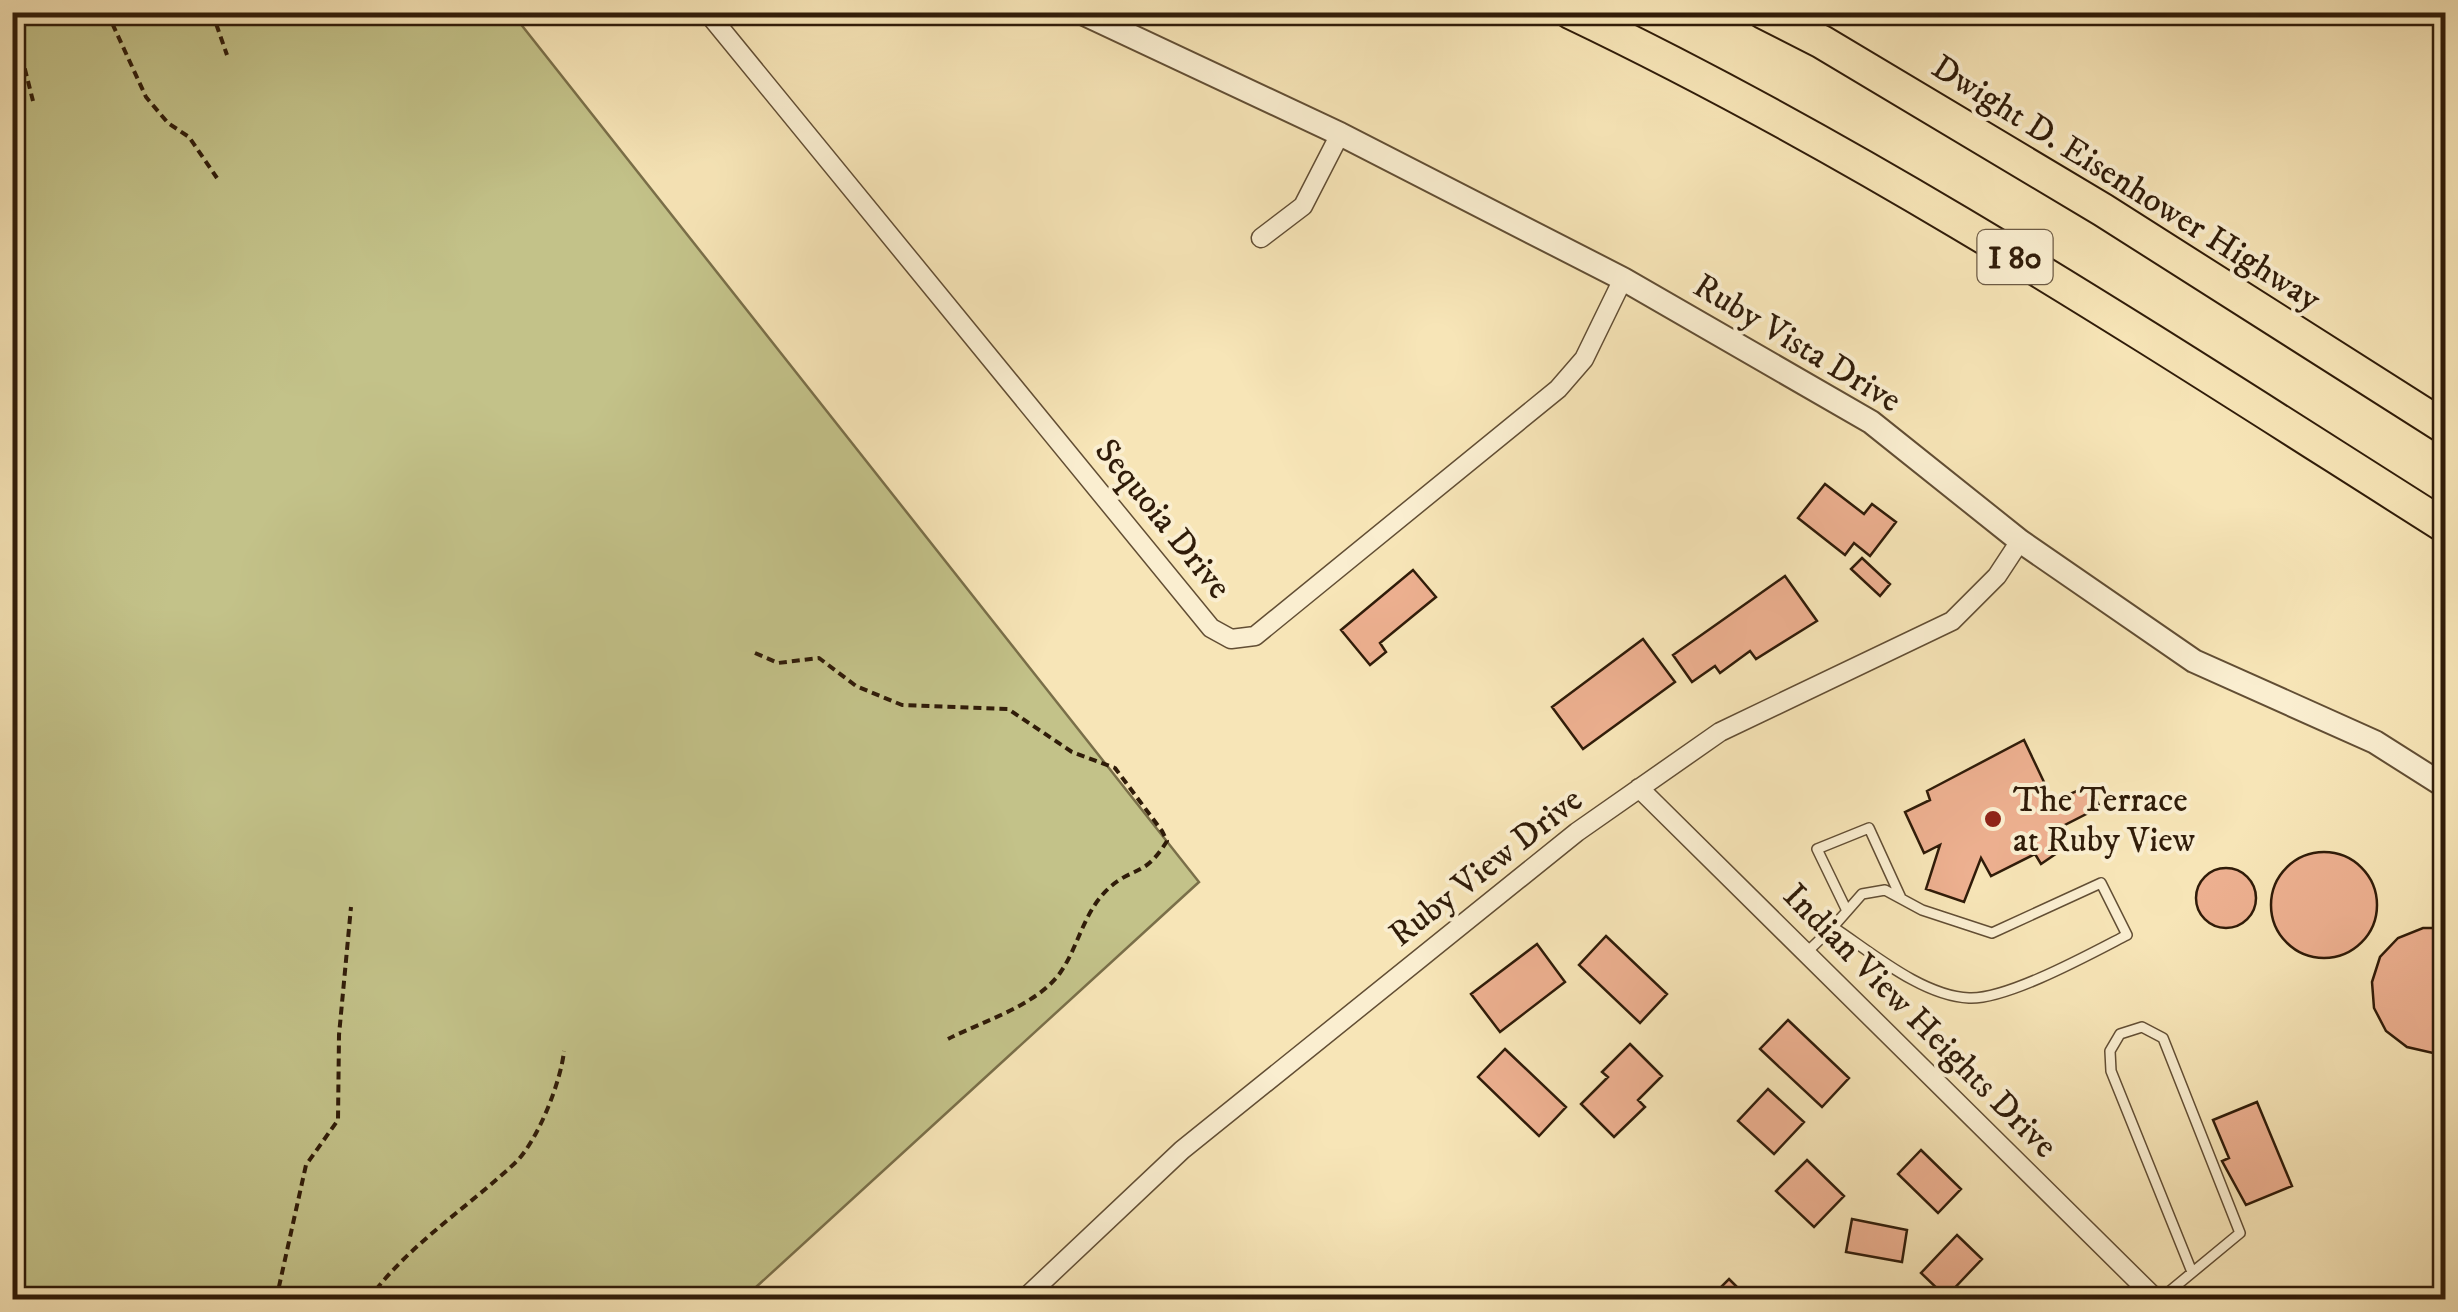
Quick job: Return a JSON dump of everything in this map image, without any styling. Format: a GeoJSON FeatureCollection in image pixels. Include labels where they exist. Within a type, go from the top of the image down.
{"type":"FeatureCollection","features":[{"type":"Feature","properties":{"kind":"highway","name":"I 80"},"geometry":{"type":"LineString","coordinates":[[1570,12],[1755,108],[2059,282],[2446,527]]}},
{"type":"Feature","properties":{"kind":"highway","name":"Dwight D. Eisenhower Highway"},"geometry":{"type":"LineString","coordinates":[[1762,12],[1822,42],[2103,210],[2446,428]]}},
{"type":"Feature","properties":{"kind":"street","name":"Sequoia Drive"},"geometry":{"type":"LineString","coordinates":[[706,12],[1212,628],[1231,639],[1254,636],[1558,389],[1584,359],[1623,280]]}},
{"type":"Feature","properties":{"kind":"street","name":"Ruby Vista Drive"},"geometry":{"type":"LineString","coordinates":[[1080,12],[1340,134],[1623,280],[1870,422],[2020,541],[2194,661],[2375,742],[2446,787]]}},
{"type":"Feature","properties":{"kind":"street"},"geometry":{"type":"LineString","coordinates":[[1261,238],[1304,206],[1340,134]]}},
{"type":"Feature","properties":{"kind":"street","name":"Ruby View Drive"},"geometry":{"type":"LineString","coordinates":[[1023,1300],[1182,1150],[1638,788],[1720,732],[1952,621],[1997,576],[2020,541]]}},
{"type":"Feature","properties":{"kind":"street","name":"Indian View Heights Drive"},"geometry":{"type":"LineString","coordinates":[[1638,788],[2158,1300]]}},
{"type":"Feature","properties":{"kind":"lane"},"geometry":{"type":"LineString","coordinates":[[1847,912],[1817,849],[1869,828],[1901,899]]}},
{"type":"Feature","properties":{"kind":"lane"},"geometry":{"type":"LineString","coordinates":[[1806,952],[1862,894],[1885,890],[1922,910],[1992,933],[2102,883],[2127,936],[2046,977],[1970,999],[1924,984],[1833,927]]}},
{"type":"Feature","properties":{"kind":"lane"},"geometry":{"type":"LineString","coordinates":[[2158,1300],[2240,1233],[2163,1038],[2142,1027],[2120,1034],[2110,1052],[2111,1072],[2192,1272]]}},
{"type":"Feature","properties":{"kind":"path"},"geometry":{"type":"LineString","coordinates":[[107,12],[146,96],[168,124],[188,137],[217,178]]}},
{"type":"Feature","properties":{"kind":"path"},"geometry":{"type":"LineString","coordinates":[[212,12],[227,55]]}},
{"type":"Feature","properties":{"kind":"path"},"geometry":{"type":"LineString","coordinates":[[12,18],[32,100]]}},
{"type":"Feature","properties":{"kind":"path"},"geometry":{"type":"LineString","coordinates":[[755,653],[778,663],[819,658],[856,686],[902,705],[1008,709],[1072,752],[1115,768],[1162,831],[1166,841],[1151,866],[1110,887],[1076,933],[1074,950],[1048,986],[948,1039]]}},
{"type":"Feature","properties":{"kind":"path"},"geometry":{"type":"LineString","coordinates":[[276,1300],[306,1164],[338,1120],[339,1035],[351,907]]}},
{"type":"Feature","properties":{"kind":"path"},"geometry":{"type":"LineString","coordinates":[[368,1300],[428,1234],[517,1161],[539,1130],[564,1051]]}},
{"type":"Feature","properties":{"kind":"path"},"geometry":{"type":"LineString","coordinates":[[17,1266],[25,1300]]}},
{"type":"Feature","properties":{"kind":"shaded area"},"geometry":{"type":"Polygon","coordinates":[[[12,13],[512,13],[1199,882],[743,1299],[13,1299],[12,13]]]}},
{"type":"Feature","properties":{"kind":"building"},"geometry":{"type":"Polygon","coordinates":[[[1825,484],[1864,514],[1872,504],[1896,522],[1870,556],[1854,543],[1845,555],[1798,518],[1825,484]]]}},
{"type":"Feature","properties":{"kind":"building"},"geometry":{"type":"Polygon","coordinates":[[[1862,558],[1890,584],[1880,596],[1851,569],[1862,558]]]}},
{"type":"Feature","properties":{"kind":"building"},"geometry":{"type":"Polygon","coordinates":[[[1413,570],[1436,597],[1380,643],[1386,652],[1370,665],[1341,630],[1413,570]]]}},
{"type":"Feature","properties":{"kind":"building"},"geometry":{"type":"Polygon","coordinates":[[[1785,576],[1817,621],[1756,659],[1750,651],[1720,673],[1715,666],[1692,682],[1673,655],[1785,576]]]}},
{"type":"Feature","properties":{"kind":"building"},"geometry":{"type":"Polygon","coordinates":[[[1643,639],[1675,682],[1583,749],[1552,707],[1643,639]]]}},
{"type":"Feature","properties":{"kind":"building","name":"The Terrace at Ruby View"},"geometry":{"type":"Polygon","coordinates":[[[2024,740],[2053,801],[2089,786],[2100,807],[2063,826],[2064,832],[2050,839],[2057,853],[2041,864],[2035,854],[1991,876],[1981,858],[1964,902],[1926,889],[1940,845],[1924,853],[1905,812],[1930,800],[1927,791],[2024,740]]]}},
{"type":"Feature","properties":{"kind":"building"},"geometry":{"type":"Polygon","coordinates":[[[2324,852],[2344,856],[2362,867],[2373,885],[2377,905],[2373,925],[2362,943],[2344,954],[2324,958],[2304,954],[2286,943],[2275,925],[2271,905],[2275,885],[2286,867],[2304,856],[2324,852]]]}},
{"type":"Feature","properties":{"kind":"building"},"geometry":{"type":"Polygon","coordinates":[[[2226,868],[2247,877],[2256,898],[2247,919],[2226,928],[2205,919],[2196,898],[2205,877],[2226,868]]]}},
{"type":"Feature","properties":{"kind":"building"},"geometry":{"type":"Polygon","coordinates":[[[2423,928],[2446,928],[2446,1050],[2433,1053],[2407,1047],[2386,1031],[2374,1008],[2372,982],[2380,957],[2398,938],[2423,928]]]}},
{"type":"Feature","properties":{"kind":"building"},"geometry":{"type":"Polygon","coordinates":[[[1606,936],[1667,994],[1640,1023],[1579,965],[1606,936]]]}},
{"type":"Feature","properties":{"kind":"building"},"geometry":{"type":"Polygon","coordinates":[[[1537,944],[1565,982],[1500,1032],[1471,994],[1537,944]]]}},
{"type":"Feature","properties":{"kind":"building"},"geometry":{"type":"Polygon","coordinates":[[[1788,1020],[1849,1078],[1822,1107],[1760,1049],[1788,1020]]]}},
{"type":"Feature","properties":{"kind":"building"},"geometry":{"type":"Polygon","coordinates":[[[1630,1044],[1662,1076],[1638,1100],[1645,1107],[1614,1137],[1581,1104],[1608,1077],[1602,1072],[1630,1044]]]}},
{"type":"Feature","properties":{"kind":"building"},"geometry":{"type":"Polygon","coordinates":[[[1505,1049],[1566,1107],[1539,1136],[1478,1077],[1505,1049]]]}},
{"type":"Feature","properties":{"kind":"building"},"geometry":{"type":"Polygon","coordinates":[[[1768,1089],[1804,1122],[1774,1154],[1738,1121],[1768,1089]]]}},
{"type":"Feature","properties":{"kind":"building"},"geometry":{"type":"Polygon","coordinates":[[[2257,1102],[2292,1186],[2246,1205],[2222,1161],[2229,1158],[2213,1120],[2257,1102]]]}},
{"type":"Feature","properties":{"kind":"building"},"geometry":{"type":"Polygon","coordinates":[[[1921,1150],[1961,1189],[1938,1213],[1898,1174],[1921,1150]]]}},
{"type":"Feature","properties":{"kind":"building"},"geometry":{"type":"Polygon","coordinates":[[[1807,1160],[1844,1196],[1814,1227],[1776,1191],[1807,1160]]]}},
{"type":"Feature","properties":{"kind":"building"},"geometry":{"type":"Polygon","coordinates":[[[1852,1219],[1907,1230],[1902,1262],[1846,1252],[1852,1219]]]}},
{"type":"Feature","properties":{"kind":"building"},"geometry":{"type":"Polygon","coordinates":[[[1957,1235],[1982,1259],[1946,1297],[1921,1273],[1957,1235]]]}},
{"type":"Feature","properties":{"kind":"building"},"geometry":{"type":"Polygon","coordinates":[[[1729,1279],[1750,1300],[1711,1297],[1729,1279]]]}},
{"type":"Feature","properties":{"kind":"place","name":"The Terrace at Ruby View"},"geometry":{"type":"Point","coordinates":[1993,819]}}]}
